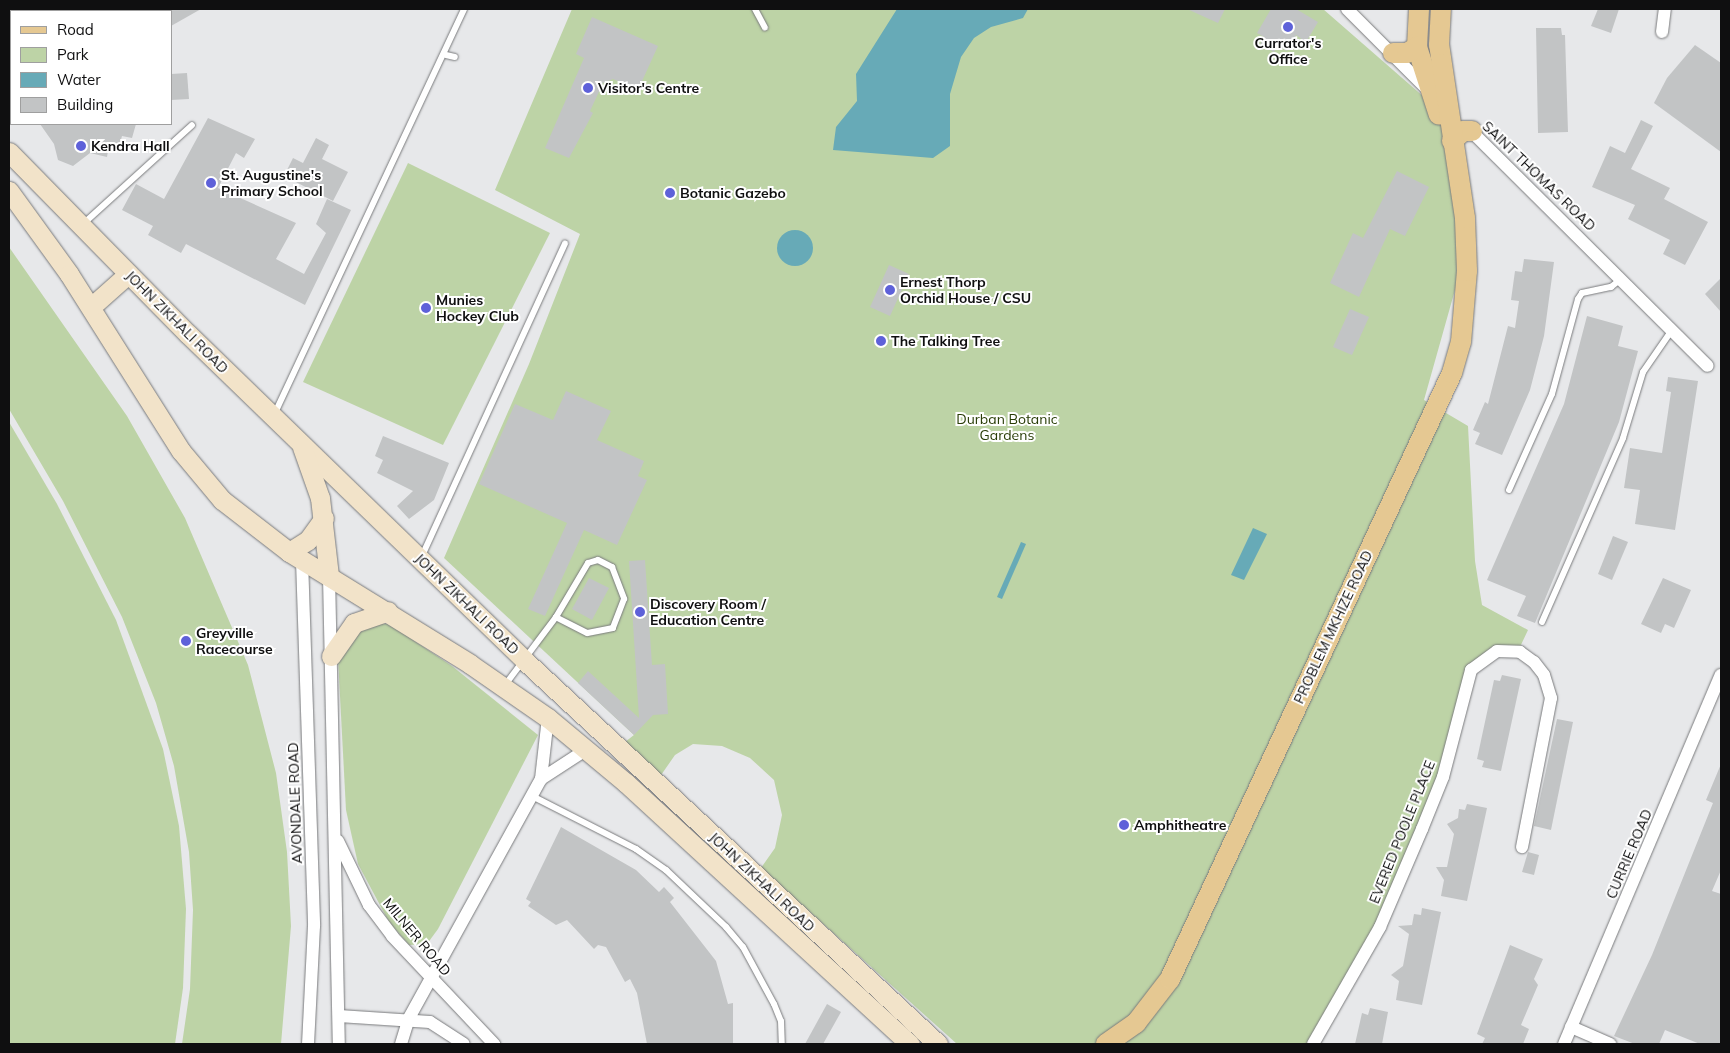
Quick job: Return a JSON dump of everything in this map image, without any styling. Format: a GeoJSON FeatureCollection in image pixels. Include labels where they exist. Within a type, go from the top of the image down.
{"type":"FeatureCollection","features":[{"type":"Feature","properties":{"kind":"main road"},"geometry":{"type":"LineString","coordinates":[[1419,9],[1417,47],[1438,90]]}},
{"type":"Feature","properties":{"kind":"main road"},"geometry":{"type":"LineString","coordinates":[[1441,9],[1438,90],[1458,175]]}},
{"type":"Feature","properties":{"kind":"main road"},"geometry":{"type":"LineString","coordinates":[[1393,53],[1407,53],[1417,47]]}},
{"type":"Feature","properties":{"kind":"main road"},"geometry":{"type":"LineString","coordinates":[[1443,113],[1452,141],[1458,175]]}},
{"type":"Feature","properties":{"kind":"main road"},"geometry":{"type":"LineString","coordinates":[[1452,141],[1463,131],[1472,132]]}},
{"type":"Feature","properties":{"kind":"main road","name":"JOHN ZIKHALI ROAD"},"geometry":{"type":"LineString","coordinates":[[9,152],[128,274],[524,660],[938,1044]]}},
{"type":"Feature","properties":{"kind":"main road","name":"PROBLEM MKHIZE ROAD"},"geometry":{"type":"LineString","coordinates":[[1106,1044],[1136,1023],[1170,979],[1452,373],[1461,342],[1467,271],[1465,218],[1458,175]]}},
{"type":"Feature","properties":{"kind":"main road","name":"JOHN ZIKHALI ROAD"},"geometry":{"type":"LineString","coordinates":[[9,191],[91,307],[166,428],[203,479],[249,524],[296,556],[388,611],[504,686],[548,718],[587,749],[910,1044]]}},
{"type":"Feature","properties":{"kind":"main road"},"geometry":{"type":"LineString","coordinates":[[91,307],[128,274]]}},
{"type":"Feature","properties":{"kind":"main road"},"geometry":{"type":"LineString","coordinates":[[300,441],[324,518],[329,576]]}},
{"type":"Feature","properties":{"kind":"main road"},"geometry":{"type":"LineString","coordinates":[[296,556],[324,518]]}},
{"type":"Feature","properties":{"kind":"main road"},"geometry":{"type":"LineString","coordinates":[[331,656],[354,623],[388,611]]}},
{"type":"Feature","properties":{"kind":"street"},"geometry":{"type":"LineString","coordinates":[[1347,9],[1393,53],[1438,90]]}},
{"type":"Feature","properties":{"kind":"street"},"geometry":{"type":"LineString","coordinates":[[1662,32],[1665,9]]}},
{"type":"Feature","properties":{"kind":"street","name":"SAINT THOMAS ROAD"},"geometry":{"type":"LineString","coordinates":[[1443,113],[1472,132],[1708,366]]}},
{"type":"Feature","properties":{"kind":"street","name":"AVONDALE ROAD"},"geometry":{"type":"LineString","coordinates":[[296,556],[314,926],[308,1044]]}},
{"type":"Feature","properties":{"kind":"street"},"geometry":{"type":"LineString","coordinates":[[329,576],[339,1044]]}},
{"type":"Feature","properties":{"kind":"street","name":"EVERED POOLE PLACE"},"geometry":{"type":"LineString","coordinates":[[1313,1044],[1380,927],[1422,829],[1443,777],[1471,670],[1498,651],[1520,652],[1534,662],[1544,675],[1551,698],[1522,846]]}},
{"type":"Feature","properties":{"kind":"street","name":"CURRIE ROAD"},"geometry":{"type":"LineString","coordinates":[[1564,1044],[1721,675]]}},
{"type":"Feature","properties":{"kind":"street"},"geometry":{"type":"LineString","coordinates":[[401,1044],[409,1018],[541,779],[548,718]]}},
{"type":"Feature","properties":{"kind":"street"},"geometry":{"type":"LineString","coordinates":[[541,779],[587,749]]}},
{"type":"Feature","properties":{"kind":"street","name":"MILNER ROAD"},"geometry":{"type":"LineString","coordinates":[[336,836],[369,905],[430,979],[494,1044]]}},
{"type":"Feature","properties":{"kind":"street"},"geometry":{"type":"LineString","coordinates":[[339,1016],[409,1018],[445,1029],[464,1044]]}},
{"type":"Feature","properties":{"kind":"street"},"geometry":{"type":"LineString","coordinates":[[1571,1027],[1610,1044]]}},
{"type":"Feature","properties":{"kind":"lane"},"geometry":{"type":"LineString","coordinates":[[274,416],[446,55],[464,9]]}},
{"type":"Feature","properties":{"kind":"lane"},"geometry":{"type":"LineString","coordinates":[[755,9],[765,28]]}},
{"type":"Feature","properties":{"kind":"lane"},"geometry":{"type":"LineString","coordinates":[[446,55],[456,57]]}},
{"type":"Feature","properties":{"kind":"lane"},"geometry":{"type":"LineString","coordinates":[[82,225],[192,125]]}},
{"type":"Feature","properties":{"kind":"lane"},"geometry":{"type":"LineString","coordinates":[[421,560],[565,243]]}},
{"type":"Feature","properties":{"kind":"lane"},"geometry":{"type":"LineString","coordinates":[[1509,490],[1552,394],[1578,299],[1582,293],[1611,287],[1622,279]]}},
{"type":"Feature","properties":{"kind":"lane"},"geometry":{"type":"LineString","coordinates":[[1542,622],[1623,438],[1643,372],[1672,330]]}},
{"type":"Feature","properties":{"kind":"lane"},"geometry":{"type":"LineString","coordinates":[[504,686],[556,617],[588,563],[598,560],[612,567],[624,599],[613,628],[587,633],[556,617]]}},
{"type":"Feature","properties":{"kind":"lane"},"geometry":{"type":"LineString","coordinates":[[532,796],[636,849],[666,870],[726,927],[743,948],[774,1004],[781,1021],[782,1044]]}},
{"type":"Feature","properties":{"kind":"green space","name":"Durban Botanic Gardens"},"geometry":{"type":"Polygon","coordinates":[[[572,9],[1323,9],[1440,111],[1462,265],[1424,400],[1468,426],[1475,561],[1482,605],[1528,630],[1519,649],[1483,654],[1440,773],[1367,947],[1309,1044],[957,1044],[761,868],[775,848],[782,815],[774,780],[750,758],[722,746],[693,744],[675,755],[659,778],[625,742],[634,735],[444,558],[529,364],[580,234],[495,190],[572,9]]]}},
{"type":"Feature","properties":{"kind":"green space","name":"Munies Hockey Club"},"geometry":{"type":"Polygon","coordinates":[[[408,163],[550,233],[443,445],[303,382],[408,163]]]}},
{"type":"Feature","properties":{"kind":"green space","name":"Greyville Racecourse"},"geometry":{"type":"Polygon","coordinates":[[[9,247],[127,416],[185,518],[248,665],[276,773],[287,852],[291,926],[281,1044],[182,1044],[190,989],[193,910],[189,852],[174,766],[156,703],[122,617],[63,501],[9,409],[9,247]]]}},
{"type":"Feature","properties":{"kind":"green space"},"geometry":{"type":"Polygon","coordinates":[[[9,422],[57,504],[116,620],[163,749],[179,826],[186,909],[183,988],[175,1044],[9,1044],[9,422]]]}},
{"type":"Feature","properties":{"kind":"green space"},"geometry":{"type":"Polygon","coordinates":[[[373,623],[389,624],[452,666],[538,735],[438,929],[427,944],[409,945],[389,922],[358,864],[346,810],[338,658],[357,627],[373,623]]]}},
{"type":"Feature","properties":{"kind":"water"},"geometry":{"type":"Polygon","coordinates":[[[897,9],[1028,9],[1023,18],[991,27],[974,38],[961,57],[950,94],[950,146],[933,158],[833,150],[836,127],[857,101],[856,74],[897,9]]]}},
{"type":"Feature","properties":{"kind":"water"},"geometry":{"type":"Polygon","coordinates":[[[795,230],[802,231],[808,235],[812,241],[812,255],[808,261],[802,265],[795,266],[788,265],[782,261],[778,255],[777,248],[778,241],[782,235],[788,231],[795,230]]]}},
{"type":"Feature","properties":{"kind":"water"},"geometry":{"type":"Polygon","coordinates":[[[1253,528],[1267,534],[1244,580],[1231,575],[1253,528]]]}},
{"type":"Feature","properties":{"kind":"water"},"geometry":{"type":"Polygon","coordinates":[[[1021,542],[1026,544],[1002,599],[997,597],[1021,542]]]}},
{"type":"Feature","properties":{"kind":"building"},"geometry":{"type":"Polygon","coordinates":[[[171,9],[201,9],[172,25],[171,9]]]}},
{"type":"Feature","properties":{"kind":"building"},"geometry":{"type":"Polygon","coordinates":[[[1187,9],[1225,9],[1218,23],[1187,9]]]}},
{"type":"Feature","properties":{"kind":"building","name":"Currator's Office"},"geometry":{"type":"Polygon","coordinates":[[[1271,9],[1296,9],[1318,22],[1306,42],[1296,35],[1287,51],[1277,46],[1274,52],[1260,44],[1264,37],[1257,33],[1271,9]]]}},
{"type":"Feature","properties":{"kind":"building"},"geometry":{"type":"Polygon","coordinates":[[[1598,9],[1619,9],[1611,33],[1591,26],[1598,9]]]}},
{"type":"Feature","properties":{"kind":"building","name":"Visitor's Centre"},"geometry":{"type":"Polygon","coordinates":[[[592,17],[658,46],[638,90],[613,79],[603,83],[590,111],[593,113],[569,158],[545,148],[584,58],[576,54],[592,17]]]}},
{"type":"Feature","properties":{"kind":"building"},"geometry":{"type":"Polygon","coordinates":[[[1536,28],[1561,28],[1562,35],[1565,35],[1568,132],[1538,133],[1536,28]]]}},
{"type":"Feature","properties":{"kind":"building"},"geometry":{"type":"Polygon","coordinates":[[[1695,45],[1721,63],[1721,152],[1654,103],[1667,78],[1695,45]]]}},
{"type":"Feature","properties":{"kind":"building","name":"Kendra Hall"},"geometry":{"type":"Polygon","coordinates":[[[187,73],[189,99],[172,100],[172,74],[187,73]]]}},
{"type":"Feature","properties":{"kind":"building"},"geometry":{"type":"Polygon","coordinates":[[[208,118],[255,139],[244,158],[236,153],[218,188],[296,223],[276,259],[304,274],[326,233],[316,224],[327,199],[351,210],[305,305],[186,244],[181,253],[148,235],[153,226],[122,210],[136,184],[164,199],[208,118]]]}},
{"type":"Feature","properties":{"kind":"building"},"geometry":{"type":"Polygon","coordinates":[[[1641,120],[1653,126],[1631,169],[1670,188],[1664,199],[1708,222],[1685,265],[1663,254],[1670,240],[1628,219],[1635,205],[1592,187],[1610,146],[1625,153],[1641,120]]]}},
{"type":"Feature","properties":{"kind":"building","name":"Kendra Hall"},"geometry":{"type":"Polygon","coordinates":[[[41,125],[136,125],[132,138],[122,136],[119,147],[109,145],[107,157],[90,153],[73,166],[58,160],[54,144],[41,125]]]}},
{"type":"Feature","properties":{"kind":"building"},"geometry":{"type":"Polygon","coordinates":[[[316,138],[329,145],[322,159],[348,172],[333,201],[284,176],[293,158],[303,163],[316,138]]]}},
{"type":"Feature","properties":{"kind":"building"},"geometry":{"type":"Polygon","coordinates":[[[1397,171],[1429,187],[1405,236],[1390,229],[1359,297],[1330,283],[1353,233],[1363,238],[1397,171]]]}},
{"type":"Feature","properties":{"kind":"building"},"geometry":{"type":"Polygon","coordinates":[[[1524,259],[1554,262],[1544,336],[1530,390],[1502,455],[1475,444],[1480,433],[1473,430],[1485,402],[1488,404],[1508,326],[1515,328],[1519,301],[1511,300],[1515,271],[1522,272],[1524,259]]]}},
{"type":"Feature","properties":{"kind":"building","name":"Ernest Thorp Orchid House / CSU"},"geometry":{"type":"Polygon","coordinates":[[[889,265],[909,274],[890,316],[870,307],[889,265]]]}},
{"type":"Feature","properties":{"kind":"building"},"geometry":{"type":"Polygon","coordinates":[[[1721,278],[1721,312],[1705,294],[1721,278]]]}},
{"type":"Feature","properties":{"kind":"building"},"geometry":{"type":"Polygon","coordinates":[[[1350,309],[1369,317],[1352,355],[1333,347],[1350,309]]]}},
{"type":"Feature","properties":{"kind":"building"},"geometry":{"type":"Polygon","coordinates":[[[1587,316],[1623,326],[1618,346],[1638,351],[1619,422],[1535,623],[1517,616],[1526,596],[1487,580],[1564,404],[1587,316]]]}},
{"type":"Feature","properties":{"kind":"building"},"geometry":{"type":"Polygon","coordinates":[[[1668,377],[1698,381],[1675,530],[1635,524],[1640,490],[1624,488],[1630,448],[1662,453],[1671,392],[1666,391],[1668,377]]]}},
{"type":"Feature","properties":{"kind":"building"},"geometry":{"type":"Polygon","coordinates":[[[566,391],[611,411],[597,440],[644,461],[638,476],[647,480],[617,545],[584,530],[545,616],[528,609],[567,523],[479,484],[515,404],[553,420],[566,391]]]}},
{"type":"Feature","properties":{"kind":"building"},"geometry":{"type":"Polygon","coordinates":[[[383,436],[449,463],[434,500],[409,519],[397,506],[413,491],[377,473],[383,460],[375,456],[383,436]]]}},
{"type":"Feature","properties":{"kind":"building"},"geometry":{"type":"Polygon","coordinates":[[[1613,536],[1628,542],[1612,580],[1598,574],[1613,536]]]}},
{"type":"Feature","properties":{"kind":"building","name":"Discovery Room / Education Centre"},"geometry":{"type":"Polygon","coordinates":[[[645,560],[652,665],[665,664],[668,714],[653,715],[634,735],[578,683],[588,671],[639,718],[629,561],[645,560]]]}},
{"type":"Feature","properties":{"kind":"building"},"geometry":{"type":"Polygon","coordinates":[[[589,578],[609,588],[592,620],[572,609],[589,578]]]}},
{"type":"Feature","properties":{"kind":"building"},"geometry":{"type":"Polygon","coordinates":[[[1663,578],[1691,590],[1674,628],[1665,624],[1661,633],[1641,624],[1663,578]]]}},
{"type":"Feature","properties":{"kind":"building"},"geometry":{"type":"Polygon","coordinates":[[[1502,675],[1521,679],[1501,771],[1482,767],[1484,761],[1477,759],[1494,680],[1500,681],[1502,675]]]}},
{"type":"Feature","properties":{"kind":"building"},"geometry":{"type":"Polygon","coordinates":[[[1557,719],[1573,722],[1551,830],[1534,826],[1557,719]]]}},
{"type":"Feature","properties":{"kind":"building"},"geometry":{"type":"Polygon","coordinates":[[[1721,764],[1721,870],[1712,891],[1721,894],[1721,1044],[1700,1044],[1665,1030],[1659,1044],[1635,1044],[1614,1036],[1652,955],[1713,803],[1706,800],[1721,764]]]}},
{"type":"Feature","properties":{"kind":"building"},"geometry":{"type":"Polygon","coordinates":[[[1467,804],[1487,808],[1467,901],[1441,896],[1444,880],[1436,867],[1447,867],[1454,834],[1447,824],[1458,818],[1459,809],[1465,810],[1467,804]]]}},
{"type":"Feature","properties":{"kind":"building"},"geometry":{"type":"Polygon","coordinates":[[[561,827],[636,870],[659,892],[664,887],[674,898],[670,902],[716,961],[728,1004],[733,1003],[733,1044],[647,1044],[637,993],[630,979],[625,982],[606,947],[598,945],[594,949],[567,920],[556,925],[528,906],[531,902],[526,899],[561,827]]]}},
{"type":"Feature","properties":{"kind":"building"},"geometry":{"type":"Polygon","coordinates":[[[1528,852],[1539,855],[1534,875],[1522,872],[1528,852]]]}},
{"type":"Feature","properties":{"kind":"building"},"geometry":{"type":"Polygon","coordinates":[[[1422,908],[1441,912],[1422,1005],[1396,1000],[1399,981],[1391,975],[1403,966],[1409,934],[1398,926],[1412,925],[1414,914],[1421,915],[1422,908]]]}},
{"type":"Feature","properties":{"kind":"building"},"geometry":{"type":"Polygon","coordinates":[[[1510,945],[1543,959],[1534,979],[1538,985],[1521,1025],[1529,1029],[1523,1044],[1482,1044],[1485,1038],[1477,1034],[1510,945]]]}},
{"type":"Feature","properties":{"kind":"building"},"geometry":{"type":"Polygon","coordinates":[[[827,1004],[841,1012],[823,1044],[805,1044],[827,1004]]]}},
{"type":"Feature","properties":{"kind":"building"},"geometry":{"type":"Polygon","coordinates":[[[1370,1008],[1388,1012],[1382,1044],[1355,1044],[1362,1013],[1368,1015],[1370,1008]]]}},
{"type":"Feature","properties":{"kind":"place","name":"Currator's Office"},"geometry":{"type":"Point","coordinates":[1288,27]}},
{"type":"Feature","properties":{"kind":"place","name":"Visitor's Centre"},"geometry":{"type":"Point","coordinates":[588,88]}},
{"type":"Feature","properties":{"kind":"place","name":"Kendra Hall"},"geometry":{"type":"Point","coordinates":[81,146]}},
{"type":"Feature","properties":{"kind":"place","name":"St. Augustine's Primary School"},"geometry":{"type":"Point","coordinates":[211,183]}},
{"type":"Feature","properties":{"kind":"place","name":"Botanic Gazebo"},"geometry":{"type":"Point","coordinates":[670,193]}},
{"type":"Feature","properties":{"kind":"place","name":"Ernest Thorp Orchid House / CSU"},"geometry":{"type":"Point","coordinates":[890,290]}},
{"type":"Feature","properties":{"kind":"place","name":"Munies Hockey Club"},"geometry":{"type":"Point","coordinates":[426,308]}},
{"type":"Feature","properties":{"kind":"place","name":"The Talking Tree"},"geometry":{"type":"Point","coordinates":[881,341]}},
{"type":"Feature","properties":{"kind":"place","name":"Discovery Room / Education Centre"},"geometry":{"type":"Point","coordinates":[640,612]}},
{"type":"Feature","properties":{"kind":"place","name":"Greyville Racecourse"},"geometry":{"type":"Point","coordinates":[186,641]}},
{"type":"Feature","properties":{"kind":"place","name":"Amphitheatre"},"geometry":{"type":"Point","coordinates":[1124,825]}}]}
